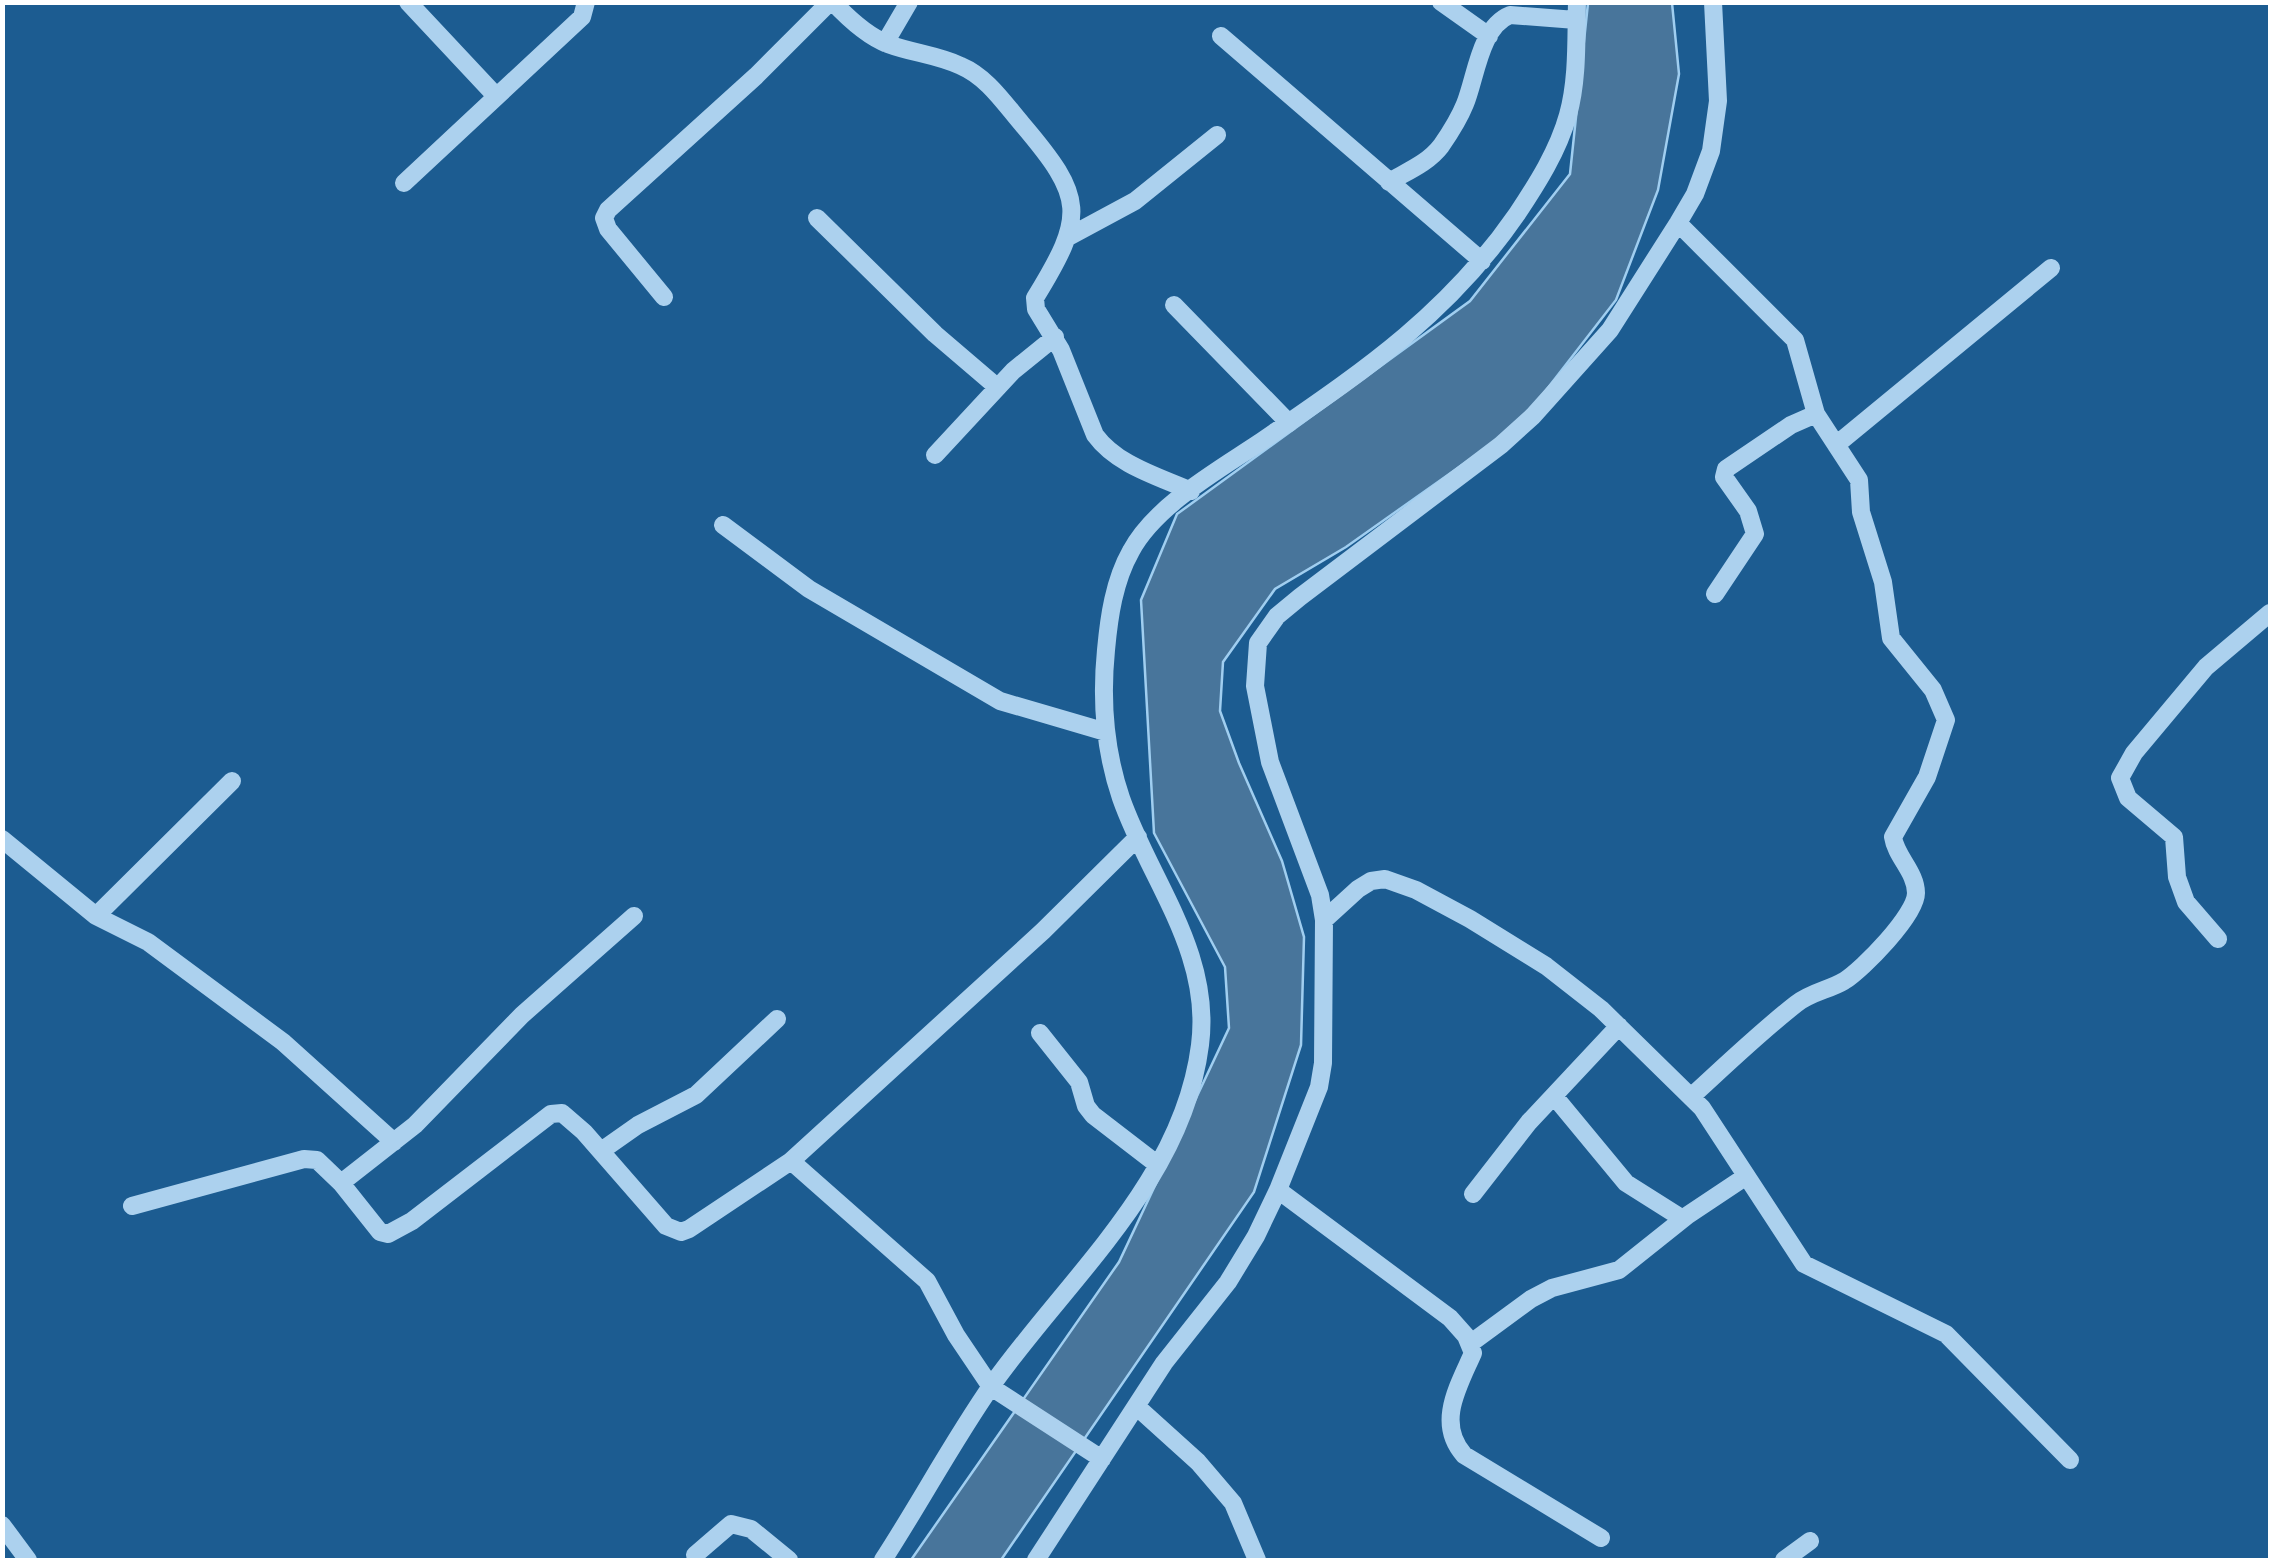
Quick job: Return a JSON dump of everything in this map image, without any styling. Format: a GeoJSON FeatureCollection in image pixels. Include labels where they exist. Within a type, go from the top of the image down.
{"type":"FeatureCollection","features":[{"type":"Feature","properties":{"kind":"street"},"geometry":{"type":"LineString","coordinates":[[408,2],[496,96]]}},
{"type":"Feature","properties":{"kind":"street"},"geometry":{"type":"LineString","coordinates":[[404,184],[582,17],[586,2]]}},
{"type":"Feature","properties":{"kind":"street"},"geometry":{"type":"LineString","coordinates":[[664,297],[608,229],[604,218],[608,210],[831,2],[885,43],[962,66],[991,88],[1050,157],[1066,180],[1073,216],[1070,236],[1036,298],[1036,309],[1055,337],[1103,446],[1190,491]]}},
{"type":"Feature","properties":{"kind":"street"},"geometry":{"type":"LineString","coordinates":[[885,43],[909,2]]}},
{"type":"Feature","properties":{"kind":"street"},"geometry":{"type":"LineString","coordinates":[[1441,2],[1488,36]]}},
{"type":"Feature","properties":{"kind":"street"},"geometry":{"type":"LineString","coordinates":[[1036,1560],[1096,1455],[1228,1282],[1256,1236],[1278,1190],[1324,1063],[1324,920],[1314,874],[1270,762],[1255,686],[1258,643],[1277,616],[1300,597],[1501,445],[1533,416],[1610,330],[1678,223],[1711,151],[1718,100],[1714,2]]}},
{"type":"Feature","properties":{"kind":"street"},"geometry":{"type":"LineString","coordinates":[[883,1560],[995,1389],[1158,1164],[1179,1122],[1195,1073],[1202,1014],[1193,955],[1120,796],[1106,732],[1109,617],[1128,554],[1142,533],[1190,491],[1374,364],[1448,300],[1482,261],[1530,194],[1563,132],[1575,74],[1577,12],[1510,15],[1500,19],[1488,36],[1463,110],[1446,138],[1430,158],[1389,182]]}},
{"type":"Feature","properties":{"kind":"street"},"geometry":{"type":"LineString","coordinates":[[1221,36],[1482,261]]}},
{"type":"Feature","properties":{"kind":"street"},"geometry":{"type":"LineString","coordinates":[[1070,236],[1136,201],[1216,135]]}},
{"type":"Feature","properties":{"kind":"street"},"geometry":{"type":"LineString","coordinates":[[818,218],[935,334],[997,387]]}},
{"type":"Feature","properties":{"kind":"street"},"geometry":{"type":"LineString","coordinates":[[1678,223],[1795,340],[1816,414],[1858,480],[1861,512],[1883,582],[1891,638],[1933,690],[1946,720],[1928,777],[1892,837],[1912,876],[1915,902],[1892,934],[1850,977],[1804,997],[1692,1096]]}},
{"type":"Feature","properties":{"kind":"street"},"geometry":{"type":"LineString","coordinates":[[1836,445],[2051,268]]}},
{"type":"Feature","properties":{"kind":"street"},"geometry":{"type":"LineString","coordinates":[[1174,306],[1289,423]]}},
{"type":"Feature","properties":{"kind":"street"},"geometry":{"type":"LineString","coordinates":[[935,455],[997,387],[1055,337]]}},
{"type":"Feature","properties":{"kind":"street"},"geometry":{"type":"LineString","coordinates":[[1716,594],[1755,534],[1748,512],[1724,477],[1726,468],[1790,425],[1816,414]]}},
{"type":"Feature","properties":{"kind":"street"},"geometry":{"type":"LineString","coordinates":[[724,524],[810,589],[1000,700],[1019,709],[1106,732]]}},
{"type":"Feature","properties":{"kind":"street"},"geometry":{"type":"LineString","coordinates":[[2218,939],[2186,902],[2177,877],[2174,837],[2128,798],[2120,778],[2134,753],[2206,668],[2270,612]]}},
{"type":"Feature","properties":{"kind":"street"},"geometry":{"type":"LineString","coordinates":[[96,916],[232,781]]}},
{"type":"Feature","properties":{"kind":"street"},"geometry":{"type":"LineString","coordinates":[[132,1206],[304,1159],[317,1160],[342,1183],[380,1232],[388,1234],[551,1114],[562,1113],[570,1117],[666,1226],[681,1232],[791,1161],[1043,932],[1138,837]]}},
{"type":"Feature","properties":{"kind":"street"},"geometry":{"type":"LineString","coordinates":[[2,839],[96,916],[148,942],[283,1042],[394,1142]]}},
{"type":"Feature","properties":{"kind":"street"},"geometry":{"type":"LineString","coordinates":[[1324,920],[1372,880],[1385,880],[1470,919],[1546,966],[1619,1026],[1692,1096],[1804,1264],[1946,1334],[2070,1460]]}},
{"type":"Feature","properties":{"kind":"street"},"geometry":{"type":"LineString","coordinates":[[342,1183],[450,1092],[522,1016],[634,916]]}},
{"type":"Feature","properties":{"kind":"street"},"geometry":{"type":"LineString","coordinates":[[601,1152],[638,1124],[696,1095],[777,1019]]}},
{"type":"Feature","properties":{"kind":"street"},"geometry":{"type":"LineString","coordinates":[[1473,1194],[1529,1122],[1619,1026]]}},
{"type":"Feature","properties":{"kind":"street"},"geometry":{"type":"LineString","coordinates":[[1040,1032],[1079,1082],[1086,1106],[1093,1114],[1158,1164]]}},
{"type":"Feature","properties":{"kind":"street"},"geometry":{"type":"LineString","coordinates":[[1554,1096],[1626,1183],[1683,1219]]}},
{"type":"Feature","properties":{"kind":"street"},"geometry":{"type":"LineString","coordinates":[[791,1161],[927,1282],[956,1334],[995,1389],[1096,1455]]}},
{"type":"Feature","properties":{"kind":"street"},"geometry":{"type":"LineString","coordinates":[[1471,1343],[1552,1288],[1619,1270],[1683,1219],[1745,1177]]}},
{"type":"Feature","properties":{"kind":"street"},"geometry":{"type":"LineString","coordinates":[[1278,1190],[1420,1294],[1450,1318],[1471,1343],[1473,1352],[1451,1410],[1449,1426],[1464,1455],[1601,1538]]}},
{"type":"Feature","properties":{"kind":"street"},"geometry":{"type":"LineString","coordinates":[[1136,1406],[1198,1462],[1233,1503],[1257,1560]]}},
{"type":"Feature","properties":{"kind":"street"},"geometry":{"type":"LineString","coordinates":[[695,1555],[732,1524],[751,1529],[789,1560]]}},
{"type":"Feature","properties":{"kind":"street"},"geometry":{"type":"LineString","coordinates":[[2,1525],[28,1560]]}},
{"type":"Feature","properties":{"kind":"street"},"geometry":{"type":"LineString","coordinates":[[1784,1560],[1810,1541]]}},
{"type":"Feature","properties":{"kind":"water"},"geometry":{"type":"Polygon","coordinates":[[[1588,3],[1672,3],[1679,74],[1658,190],[1616,300],[1520,424],[1346,547],[1275,589],[1223,662],[1220,711],[1282,861],[1304,937],[1301,1045],[1254,1192],[1001,1560],[911,1560],[1119,1262],[1229,1028],[1225,967],[1154,833],[1141,600],[1177,514],[1470,301],[1570,174],[1588,3]]]}}]}
